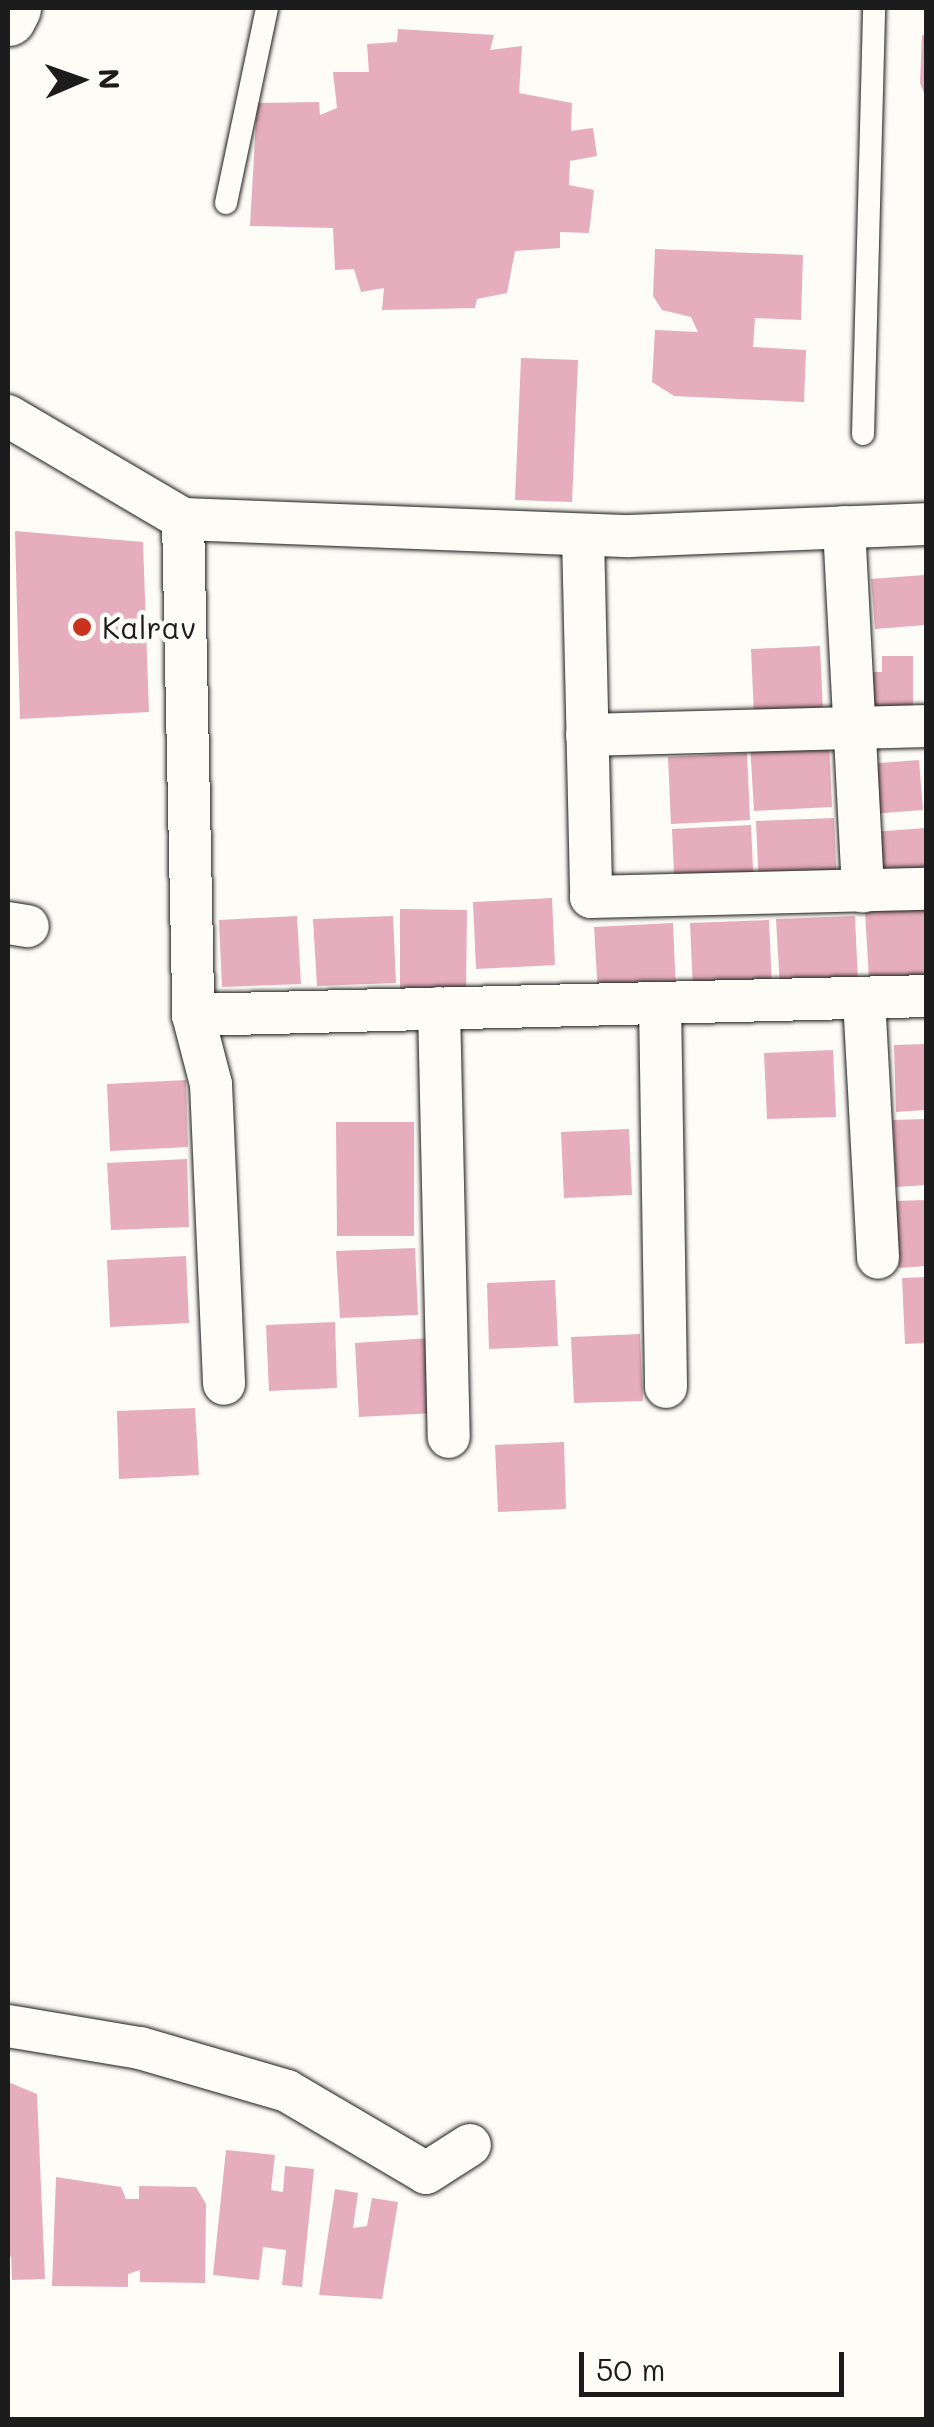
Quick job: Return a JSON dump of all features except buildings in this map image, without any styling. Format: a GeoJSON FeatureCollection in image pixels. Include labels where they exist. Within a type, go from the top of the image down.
{"type":"FeatureCollection","features":[{"type":"Feature","properties":{"kind":"main road"},"geometry":{"type":"LineString","coordinates":[[8,18],[13,8]]}},
{"type":"Feature","properties":{"kind":"street"},"geometry":{"type":"LineString","coordinates":[[8,416],[183,519],[583,535],[926,524]]}},
{"type":"Feature","properties":{"kind":"street"},"geometry":{"type":"LineString","coordinates":[[183,519],[193,1015],[211,1084],[224,1384]]}},
{"type":"Feature","properties":{"kind":"street"},"geometry":{"type":"LineString","coordinates":[[844,527],[863,892]]}},
{"type":"Feature","properties":{"kind":"street"},"geometry":{"type":"LineString","coordinates":[[583,535],[591,897],[926,889]]}},
{"type":"Feature","properties":{"kind":"street"},"geometry":{"type":"LineString","coordinates":[[588,735],[926,726]]}},
{"type":"Feature","properties":{"kind":"street"},"geometry":{"type":"LineString","coordinates":[[193,1015],[926,996]]}},
{"type":"Feature","properties":{"kind":"street"},"geometry":{"type":"LineString","coordinates":[[864,998],[878,1258]]}},
{"type":"Feature","properties":{"kind":"street"},"geometry":{"type":"LineString","coordinates":[[660,1003],[666,1387]]}},
{"type":"Feature","properties":{"kind":"street"},"geometry":{"type":"LineString","coordinates":[[440,1008],[449,1437]]}},
{"type":"Feature","properties":{"kind":"street"},"geometry":{"type":"LineString","coordinates":[[8,2026],[140,2048],[287,2091],[426,2173],[470,2145]]}},
{"type":"Feature","properties":{"kind":"lane"},"geometry":{"type":"LineString","coordinates":[[226,203],[267,8]]}},
{"type":"Feature","properties":{"kind":"lane"},"geometry":{"type":"LineString","coordinates":[[863,434],[874,8]]}},
{"type":"Feature","properties":{"kind":"place","name":"Kalrav"},"geometry":{"type":"Point","coordinates":[82,627]}}]}
